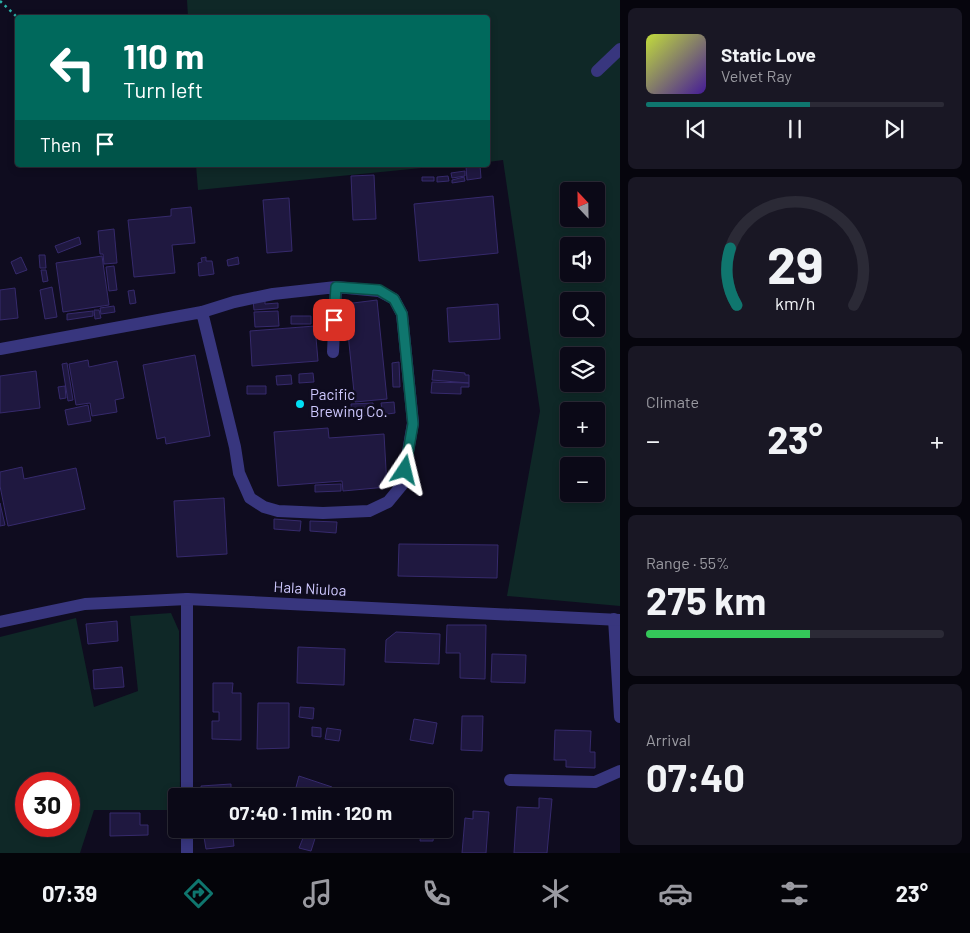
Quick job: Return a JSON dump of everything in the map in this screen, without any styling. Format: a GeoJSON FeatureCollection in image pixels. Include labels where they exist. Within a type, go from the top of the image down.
{"type":"FeatureCollection","features":[{"type":"Feature","properties":{"kind":"street"},"geometry":{"type":"LineString","coordinates":[[597,71],[620,49]]}},
{"type":"Feature","properties":{"kind":"street"},"geometry":{"type":"LineString","coordinates":[[0,349],[202,312],[234,302],[273,294],[336,287],[379,290],[394,299],[402,314],[413,424],[402,485],[388,502],[369,511],[323,513],[278,511],[264,507],[250,498],[239,473],[235,446],[202,312]]}},
{"type":"Feature","properties":{"kind":"street"},"geometry":{"type":"LineString","coordinates":[[333,352],[336,287]]}},
{"type":"Feature","properties":{"kind":"street"},"geometry":{"type":"LineString","coordinates":[[187,599],[187,788]]}},
{"type":"Feature","properties":{"kind":"street","name":"Hala Niuloa"},"geometry":{"type":"LineString","coordinates":[[0,622],[85,604],[187,599],[617,620]]}},
{"type":"Feature","properties":{"kind":"street"},"geometry":{"type":"LineString","coordinates":[[617,620],[620,718]]}},
{"type":"Feature","properties":{"kind":"street"},"geometry":{"type":"LineString","coordinates":[[510,780],[595,782],[620,771]]}},
{"type":"Feature","properties":{"kind":"street"},"geometry":{"type":"LineString","coordinates":[[187,838],[187,853]]}},
{"type":"Feature","properties":{"kind":"path"},"geometry":{"type":"LineString","coordinates":[[0,0],[15,15]]}},
{"type":"Feature","properties":{"kind":"green space"},"geometry":{"type":"Polygon","coordinates":[[[187,0],[620,0],[620,606],[507,596],[540,411],[503,160],[490,162],[490,15],[188,15],[187,0]]]}},
{"type":"Feature","properties":{"kind":"green space"},"geometry":{"type":"Polygon","coordinates":[[[196,167],[432,167],[198,190],[196,167]]]}},
{"type":"Feature","properties":{"kind":"green space"},"geometry":{"type":"Polygon","coordinates":[[[171,613],[179,631],[180,788],[168,788],[168,810],[94,810],[80,853],[0,853],[0,637],[76,618],[94,707],[138,691],[130,616],[171,613]]]}},
{"type":"Feature","properties":{"kind":"building"},"geometry":{"type":"Polygon","coordinates":[[[466,167],[480,167],[481,178],[467,180],[466,167]]]}},
{"type":"Feature","properties":{"kind":"building"},"geometry":{"type":"Polygon","coordinates":[[[465,171],[465,176],[452,178],[451,173],[465,171]]]}},
{"type":"Feature","properties":{"kind":"building"},"geometry":{"type":"Polygon","coordinates":[[[374,175],[376,219],[353,220],[351,176],[374,175]]]}},
{"type":"Feature","properties":{"kind":"building"},"geometry":{"type":"Polygon","coordinates":[[[448,176],[449,181],[437,182],[437,177],[448,176]]]}},
{"type":"Feature","properties":{"kind":"building"},"geometry":{"type":"Polygon","coordinates":[[[422,177],[434,177],[434,181],[422,181],[422,177]]]}},
{"type":"Feature","properties":{"kind":"building"},"geometry":{"type":"Polygon","coordinates":[[[464,177],[465,181],[452,183],[452,180],[464,177]]]}},
{"type":"Feature","properties":{"kind":"building"},"geometry":{"type":"Polygon","coordinates":[[[493,196],[498,253],[419,261],[414,204],[493,196]]]}},
{"type":"Feature","properties":{"kind":"building"},"geometry":{"type":"Polygon","coordinates":[[[289,198],[292,251],[267,253],[263,200],[289,198]]]}},
{"type":"Feature","properties":{"kind":"building"},"geometry":{"type":"Polygon","coordinates":[[[191,207],[195,243],[172,245],[175,273],[134,277],[128,220],[171,216],[171,209],[191,207]]]}},
{"type":"Feature","properties":{"kind":"building"},"geometry":{"type":"Polygon","coordinates":[[[114,229],[117,263],[104,264],[103,254],[100,254],[98,231],[114,229]]]}},
{"type":"Feature","properties":{"kind":"building"},"geometry":{"type":"Polygon","coordinates":[[[79,237],[81,244],[58,253],[55,246],[79,237]]]}},
{"type":"Feature","properties":{"kind":"building"},"geometry":{"type":"Polygon","coordinates":[[[39,255],[45,255],[46,268],[40,268],[39,255]]]}},
{"type":"Feature","properties":{"kind":"building"},"geometry":{"type":"Polygon","coordinates":[[[102,256],[109,305],[63,312],[56,263],[102,256]]]}},
{"type":"Feature","properties":{"kind":"building"},"geometry":{"type":"Polygon","coordinates":[[[21,257],[27,270],[16,274],[11,262],[21,257]]]}},
{"type":"Feature","properties":{"kind":"building"},"geometry":{"type":"Polygon","coordinates":[[[206,257],[206,261],[212,261],[214,274],[199,276],[198,263],[202,262],[201,258],[206,257]]]}},
{"type":"Feature","properties":{"kind":"building"},"geometry":{"type":"Polygon","coordinates":[[[238,257],[239,264],[228,266],[227,260],[238,257]]]}},
{"type":"Feature","properties":{"kind":"building"},"geometry":{"type":"Polygon","coordinates":[[[114,266],[117,290],[109,291],[106,267],[114,266]]]}},
{"type":"Feature","properties":{"kind":"building"},"geometry":{"type":"Polygon","coordinates":[[[41,270],[46,270],[48,281],[43,282],[41,270]]]}},
{"type":"Feature","properties":{"kind":"building"},"geometry":{"type":"Polygon","coordinates":[[[52,287],[57,317],[45,319],[40,290],[52,287]]]}},
{"type":"Feature","properties":{"kind":"building"},"geometry":{"type":"Polygon","coordinates":[[[15,288],[18,318],[0,320],[0,290],[15,288]]]}},
{"type":"Feature","properties":{"kind":"building"},"geometry":{"type":"Polygon","coordinates":[[[134,290],[136,303],[130,304],[128,291],[134,290]]]}},
{"type":"Feature","properties":{"kind":"building"},"geometry":{"type":"Polygon","coordinates":[[[265,299],[265,304],[278,303],[278,308],[254,310],[253,300],[265,299]]]}},
{"type":"Feature","properties":{"kind":"building"},"geometry":{"type":"Polygon","coordinates":[[[377,300],[387,399],[355,402],[345,304],[377,300]]]}},
{"type":"Feature","properties":{"kind":"building"},"geometry":{"type":"Polygon","coordinates":[[[498,304],[500,339],[449,342],[447,308],[498,304]]]}},
{"type":"Feature","properties":{"kind":"building"},"geometry":{"type":"Polygon","coordinates":[[[114,306],[115,312],[101,314],[100,308],[114,306]]]}},
{"type":"Feature","properties":{"kind":"building"},"geometry":{"type":"Polygon","coordinates":[[[94,310],[99,310],[101,318],[95,319],[94,310]]]}},
{"type":"Feature","properties":{"kind":"building"},"geometry":{"type":"Polygon","coordinates":[[[93,311],[93,316],[67,320],[67,314],[93,311]]]}},
{"type":"Feature","properties":{"kind":"building"},"geometry":{"type":"Polygon","coordinates":[[[278,311],[279,326],[255,327],[254,312],[278,311]]]}},
{"type":"Feature","properties":{"kind":"building"},"geometry":{"type":"Polygon","coordinates":[[[291,316],[311,316],[311,324],[291,324],[291,316]]]}},
{"type":"Feature","properties":{"kind":"building"},"geometry":{"type":"Polygon","coordinates":[[[315,326],[318,361],[252,366],[250,331],[315,326]]]}},
{"type":"Feature","properties":{"kind":"building"},"geometry":{"type":"Polygon","coordinates":[[[195,355],[210,436],[166,444],[165,437],[157,439],[143,365],[195,355]]]}},
{"type":"Feature","properties":{"kind":"building"},"geometry":{"type":"Polygon","coordinates":[[[88,360],[89,367],[117,361],[124,398],[115,400],[117,412],[92,416],[90,403],[76,405],[69,364],[88,360]]]}},
{"type":"Feature","properties":{"kind":"building"},"geometry":{"type":"Polygon","coordinates":[[[399,362],[400,387],[393,387],[392,363],[399,362]]]}},
{"type":"Feature","properties":{"kind":"building"},"geometry":{"type":"Polygon","coordinates":[[[67,363],[73,400],[68,401],[62,364],[67,363]]]}},
{"type":"Feature","properties":{"kind":"building"},"geometry":{"type":"Polygon","coordinates":[[[433,370],[465,373],[465,375],[469,375],[469,383],[432,380],[433,370]]]}},
{"type":"Feature","properties":{"kind":"building"},"geometry":{"type":"Polygon","coordinates":[[[36,371],[40,408],[0,413],[0,376],[36,371]]]}},
{"type":"Feature","properties":{"kind":"building"},"geometry":{"type":"Polygon","coordinates":[[[313,373],[314,382],[299,383],[299,374],[313,373]]]}},
{"type":"Feature","properties":{"kind":"building"},"geometry":{"type":"Polygon","coordinates":[[[291,375],[292,384],[277,385],[276,376],[291,375]]]}},
{"type":"Feature","properties":{"kind":"building"},"geometry":{"type":"Polygon","coordinates":[[[432,382],[469,383],[469,387],[461,387],[461,394],[431,393],[432,382]]]}},
{"type":"Feature","properties":{"kind":"building"},"geometry":{"type":"Polygon","coordinates":[[[65,386],[66,398],[60,399],[58,387],[65,386]]]}},
{"type":"Feature","properties":{"kind":"building"},"geometry":{"type":"Polygon","coordinates":[[[247,386],[266,386],[266,394],[247,394],[247,386]]]}},
{"type":"Feature","properties":{"kind":"building"},"geometry":{"type":"Polygon","coordinates":[[[394,402],[395,413],[380,415],[381,403],[394,402]]]}},
{"type":"Feature","properties":{"kind":"building"},"geometry":{"type":"Polygon","coordinates":[[[373,403],[374,415],[352,416],[351,404],[373,403]]]}},
{"type":"Feature","properties":{"kind":"building"},"geometry":{"type":"Polygon","coordinates":[[[88,405],[91,421],[68,425],[65,410],[88,405]]]}},
{"type":"Feature","properties":{"kind":"building"},"geometry":{"type":"Polygon","coordinates":[[[328,428],[329,438],[384,434],[387,487],[343,491],[342,481],[278,486],[274,432],[328,428]]]}},
{"type":"Feature","properties":{"kind":"building"},"geometry":{"type":"Polygon","coordinates":[[[22,467],[24,479],[76,468],[85,509],[8,526],[0,486],[0,472],[22,467]]]}},
{"type":"Feature","properties":{"kind":"building"},"geometry":{"type":"Polygon","coordinates":[[[341,484],[341,491],[315,492],[315,485],[341,484]]]}},
{"type":"Feature","properties":{"kind":"building"},"geometry":{"type":"Polygon","coordinates":[[[224,498],[227,554],[177,557],[174,501],[224,498]]]}},
{"type":"Feature","properties":{"kind":"building"},"geometry":{"type":"Polygon","coordinates":[[[0,503],[5,525],[0,526],[0,503]]]}},
{"type":"Feature","properties":{"kind":"building"},"geometry":{"type":"Polygon","coordinates":[[[274,519],[301,521],[300,531],[274,529],[274,519]]]}},
{"type":"Feature","properties":{"kind":"building"},"geometry":{"type":"Polygon","coordinates":[[[310,521],[337,522],[336,533],[310,531],[310,521]]]}},
{"type":"Feature","properties":{"kind":"building"},"geometry":{"type":"Polygon","coordinates":[[[399,544],[498,545],[497,578],[398,576],[399,544]]]}},
{"type":"Feature","properties":{"kind":"building"},"geometry":{"type":"Polygon","coordinates":[[[117,621],[118,641],[88,644],[86,624],[117,621]]]}},
{"type":"Feature","properties":{"kind":"building"},"geometry":{"type":"Polygon","coordinates":[[[447,625],[486,625],[485,679],[460,678],[460,653],[446,653],[447,625]]]}},
{"type":"Feature","properties":{"kind":"building"},"geometry":{"type":"Polygon","coordinates":[[[396,632],[440,634],[439,664],[385,662],[386,640],[396,632]]]}},
{"type":"Feature","properties":{"kind":"building"},"geometry":{"type":"Polygon","coordinates":[[[298,647],[345,649],[344,685],[297,683],[298,647]]]}},
{"type":"Feature","properties":{"kind":"building"},"geometry":{"type":"Polygon","coordinates":[[[492,654],[526,655],[525,683],[491,682],[492,654]]]}},
{"type":"Feature","properties":{"kind":"building"},"geometry":{"type":"Polygon","coordinates":[[[122,667],[124,687],[94,689],[93,670],[122,667]]]}},
{"type":"Feature","properties":{"kind":"building"},"geometry":{"type":"Polygon","coordinates":[[[213,683],[233,683],[232,693],[241,693],[241,740],[212,739],[212,721],[219,721],[219,712],[213,712],[213,683]]]}},
{"type":"Feature","properties":{"kind":"building"},"geometry":{"type":"Polygon","coordinates":[[[258,703],[289,703],[289,748],[257,749],[258,703]]]}},
{"type":"Feature","properties":{"kind":"building"},"geometry":{"type":"Polygon","coordinates":[[[300,707],[314,708],[313,719],[299,717],[300,707]]]}},
{"type":"Feature","properties":{"kind":"building"},"geometry":{"type":"Polygon","coordinates":[[[462,716],[483,716],[482,751],[461,750],[462,716]]]}},
{"type":"Feature","properties":{"kind":"building"},"geometry":{"type":"Polygon","coordinates":[[[414,719],[437,723],[433,744],[410,740],[414,719]]]}},
{"type":"Feature","properties":{"kind":"building"},"geometry":{"type":"Polygon","coordinates":[[[312,727],[321,728],[321,737],[312,736],[312,727]]]}},
{"type":"Feature","properties":{"kind":"building"},"geometry":{"type":"Polygon","coordinates":[[[327,728],[341,730],[339,741],[325,739],[327,728]]]}},
{"type":"Feature","properties":{"kind":"building"},"geometry":{"type":"Polygon","coordinates":[[[555,730],[591,731],[590,752],[595,752],[595,768],[566,767],[566,760],[554,760],[555,730]]]}},
{"type":"Feature","properties":{"kind":"building"},"geometry":{"type":"Polygon","coordinates":[[[299,776],[332,787],[332,788],[296,788],[299,776]]]}},
{"type":"Feature","properties":{"kind":"building"},"geometry":{"type":"Polygon","coordinates":[[[231,784],[231,788],[201,788],[201,786],[231,784]]]}},
{"type":"Feature","properties":{"kind":"building"},"geometry":{"type":"Polygon","coordinates":[[[539,798],[552,799],[547,853],[514,853],[517,807],[539,808],[539,798]]]}},
{"type":"Feature","properties":{"kind":"building"},"geometry":{"type":"Polygon","coordinates":[[[473,811],[489,812],[486,853],[462,853],[465,818],[473,819],[473,811]]]}},
{"type":"Feature","properties":{"kind":"building"},"geometry":{"type":"Polygon","coordinates":[[[110,813],[140,813],[140,825],[148,825],[148,835],[110,836],[110,813]]]}},
{"type":"Feature","properties":{"kind":"building"},"geometry":{"type":"Polygon","coordinates":[[[204,838],[233,838],[234,846],[206,849],[204,838]]]}},
{"type":"Feature","properties":{"kind":"building"},"geometry":{"type":"Polygon","coordinates":[[[303,838],[315,838],[311,851],[299,848],[303,838]]]}},
{"type":"Feature","properties":{"kind":"building"},"geometry":{"type":"Polygon","coordinates":[[[420,838],[433,838],[433,841],[420,841],[420,838]]]}},
{"type":"Feature","properties":{"kind":"place","name":"Pacific Brewing Co."},"geometry":{"type":"Point","coordinates":[300,404]}},
{"type":"Feature","properties":{"kind":"route"},"geometry":{"type":"LineString","coordinates":[[334,320],[336,287],[379,290],[394,299],[402,314],[413,424],[405,470]]}}]}
